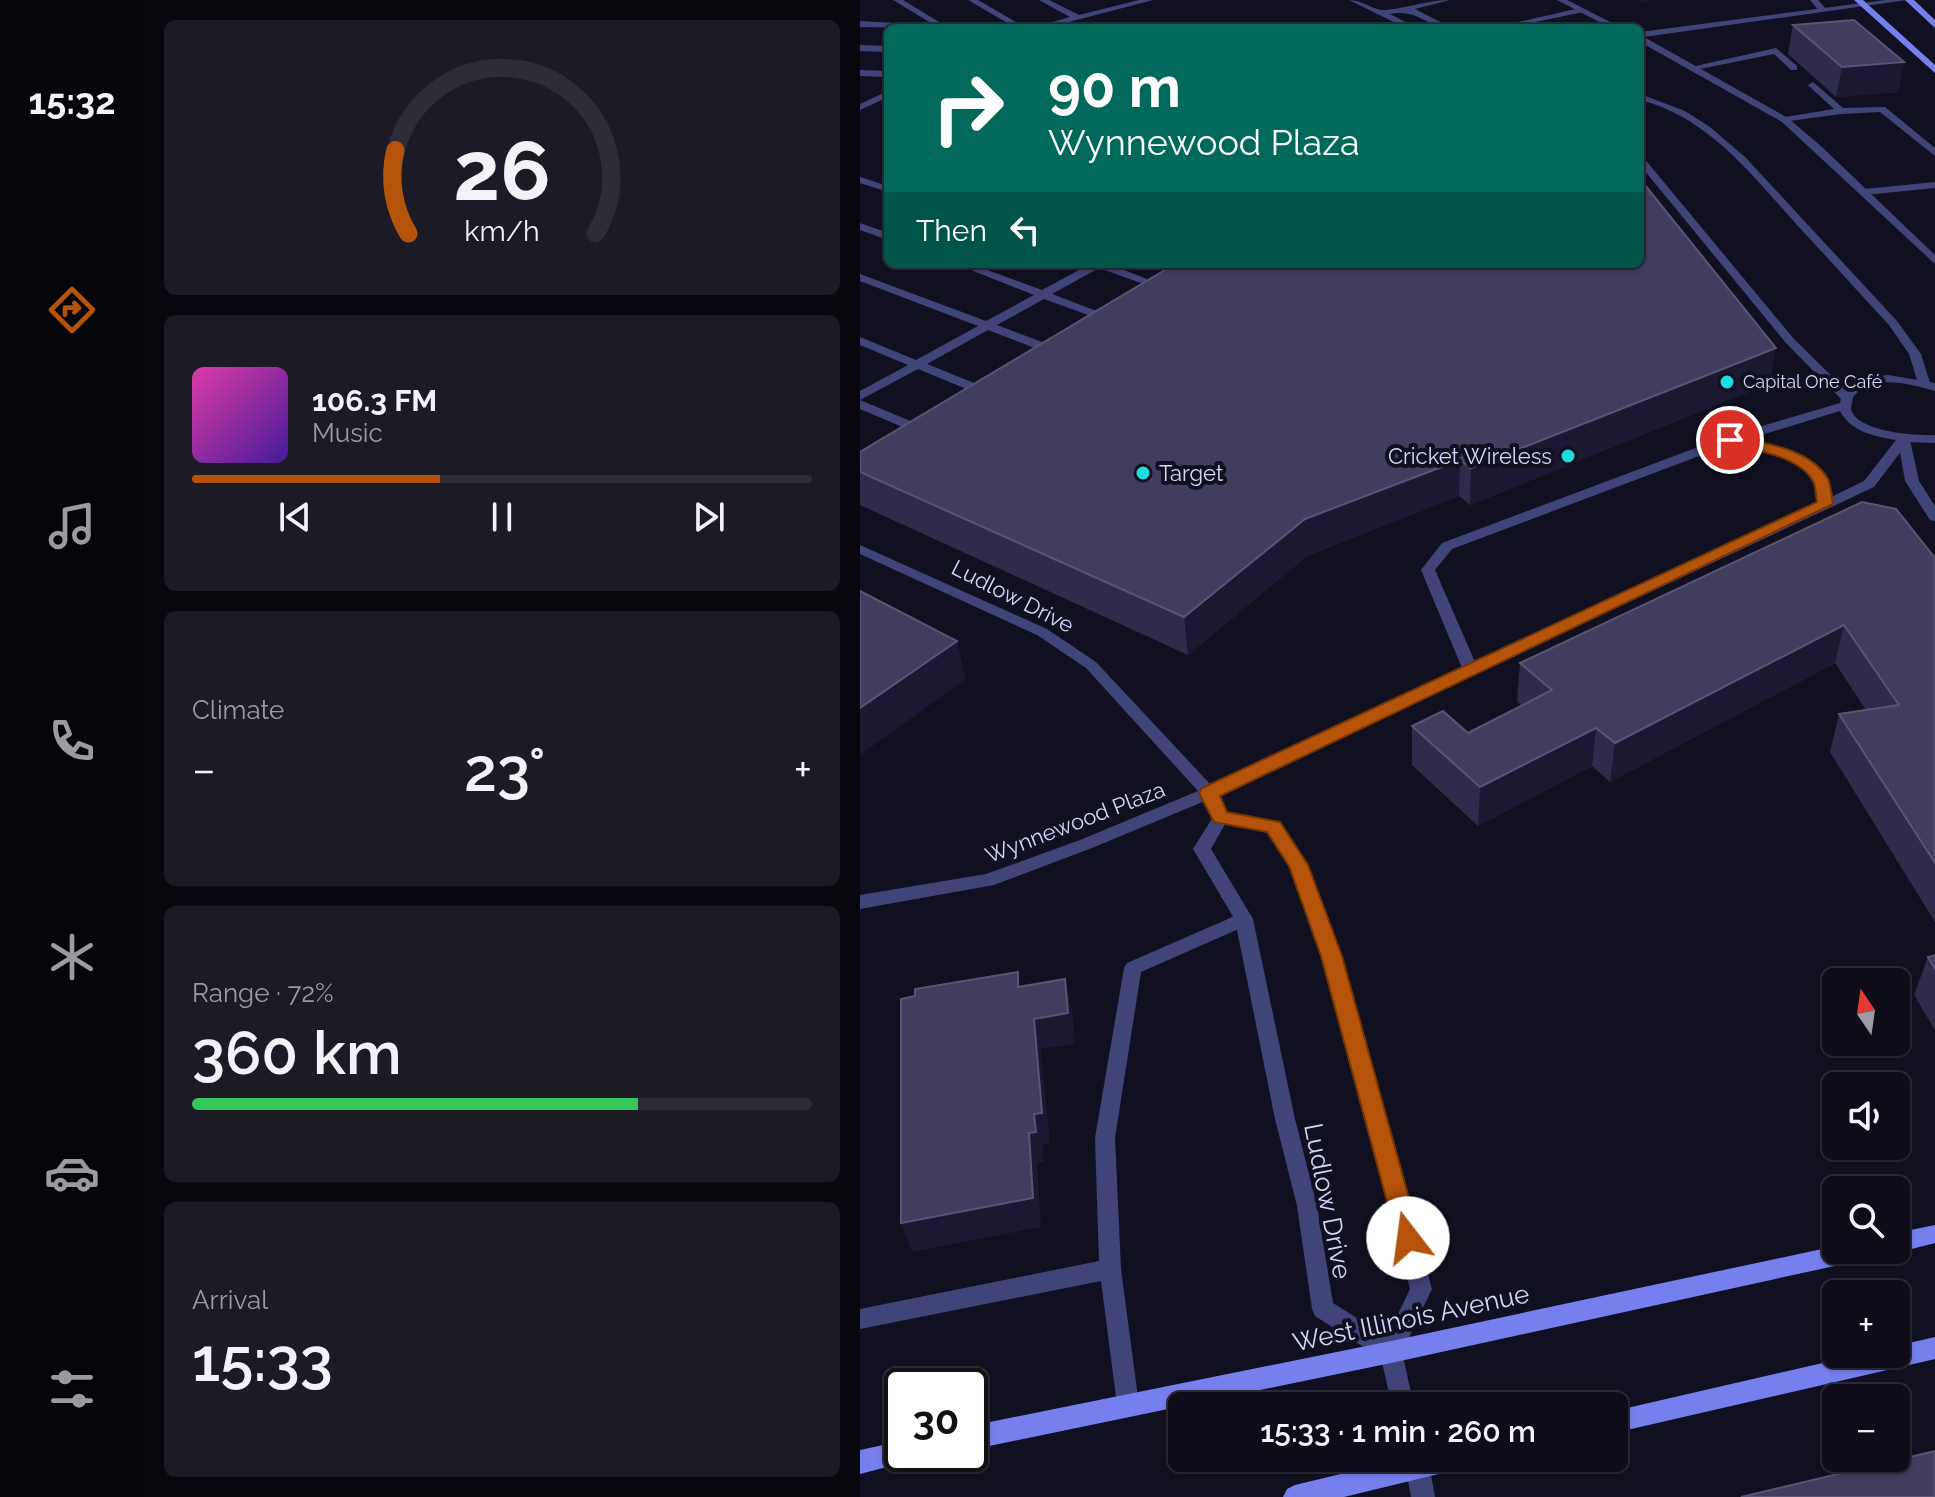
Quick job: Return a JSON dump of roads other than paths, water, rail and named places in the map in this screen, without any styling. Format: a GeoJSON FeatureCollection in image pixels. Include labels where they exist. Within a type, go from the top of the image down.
{"type":"FeatureCollection","features":[{"type":"Feature","properties":{"kind":"main road"},"geometry":{"type":"LineString","coordinates":[[1906,0],[1935,25]]}},
{"type":"Feature","properties":{"kind":"main road"},"geometry":{"type":"LineString","coordinates":[[1860,2],[1935,70]]}},
{"type":"Feature","properties":{"kind":"main road"},"geometry":{"type":"LineString","coordinates":[[1910,1240],[1935,1234]]}},
{"type":"Feature","properties":{"kind":"main road","name":"West Illinois Avenue"},"geometry":{"type":"LineString","coordinates":[[988,1434],[1391,1352],[1822,1259]]}},
{"type":"Feature","properties":{"kind":"main road"},"geometry":{"type":"LineString","coordinates":[[1628,1419],[1935,1348]]}},
{"type":"Feature","properties":{"kind":"main road"},"geometry":{"type":"LineString","coordinates":[[860,1462],[884,1457]]}},
{"type":"Feature","properties":{"kind":"main road"},"geometry":{"type":"LineString","coordinates":[[1295,1497],[1382,1472]]}},
{"type":"Feature","properties":{"kind":"street"},"geometry":{"type":"LineString","coordinates":[[897,0],[938,24]]}},
{"type":"Feature","properties":{"kind":"street"},"geometry":{"type":"LineString","coordinates":[[972,0],[1015,24]]}},
{"type":"Feature","properties":{"kind":"street"},"geometry":{"type":"LineString","coordinates":[[1043,0],[1077,17]]}},
{"type":"Feature","properties":{"kind":"street"},"geometry":{"type":"LineString","coordinates":[[1120,0],[1130,5]]}},
{"type":"Feature","properties":{"kind":"street"},"geometry":{"type":"LineString","coordinates":[[1051,24],[1149,0]]}},
{"type":"Feature","properties":{"kind":"street"},"geometry":{"type":"LineString","coordinates":[[1382,13],[1446,0]]}},
{"type":"Feature","properties":{"kind":"street"},"geometry":{"type":"LineString","coordinates":[[1561,0],[1610,24]]}},
{"type":"Feature","properties":{"kind":"street"},"geometry":{"type":"LineString","coordinates":[[1814,0],[1823,10]]}},
{"type":"Feature","properties":{"kind":"street"},"geometry":{"type":"LineString","coordinates":[[1644,36],[1860,2],[1906,0]]}},
{"type":"Feature","properties":{"kind":"street"},"geometry":{"type":"LineString","coordinates":[[1358,1],[1405,24]]}},
{"type":"Feature","properties":{"kind":"street"},"geometry":{"type":"LineString","coordinates":[[1407,8],[1440,24]]}},
{"type":"Feature","properties":{"kind":"street"},"geometry":{"type":"LineString","coordinates":[[1515,24],[1580,10]]}},
{"type":"Feature","properties":{"kind":"street"},"geometry":{"type":"LineString","coordinates":[[860,24],[884,25]]}},
{"type":"Feature","properties":{"kind":"street"},"geometry":{"type":"LineString","coordinates":[[1644,39],[1785,120],[1935,261]]}},
{"type":"Feature","properties":{"kind":"street"},"geometry":{"type":"LineString","coordinates":[[860,48],[884,49]]}},
{"type":"Feature","properties":{"kind":"street"},"geometry":{"type":"LineString","coordinates":[[1695,67],[1776,51],[1794,68]]}},
{"type":"Feature","properties":{"kind":"street"},"geometry":{"type":"LineString","coordinates":[[860,73],[884,74]]}},
{"type":"Feature","properties":{"kind":"street"},"geometry":{"type":"LineString","coordinates":[[1813,85],[1841,111]]}},
{"type":"Feature","properties":{"kind":"street"},"geometry":{"type":"LineString","coordinates":[[860,97],[883,96]]}},
{"type":"Feature","properties":{"kind":"street"},"geometry":{"type":"LineString","coordinates":[[860,107],[883,96]]}},
{"type":"Feature","properties":{"kind":"street"},"geometry":{"type":"LineString","coordinates":[[1644,98],[1670,105],[1716,135],[1742,159],[1893,323],[1915,354],[1930,385]]}},
{"type":"Feature","properties":{"kind":"street"},"geometry":{"type":"LineString","coordinates":[[1785,120],[1841,111],[1882,109],[1935,153]]}},
{"type":"Feature","properties":{"kind":"street"},"geometry":{"type":"LineString","coordinates":[[1644,164],[1790,341],[1846,401],[1857,423],[1904,440],[1935,439]]}},
{"type":"Feature","properties":{"kind":"street"},"geometry":{"type":"LineString","coordinates":[[860,180],[884,188]]}},
{"type":"Feature","properties":{"kind":"street"},"geometry":{"type":"LineString","coordinates":[[1864,192],[1935,185]]}},
{"type":"Feature","properties":{"kind":"street"},"geometry":{"type":"LineString","coordinates":[[860,226],[884,235]]}},
{"type":"Feature","properties":{"kind":"street"},"geometry":{"type":"LineString","coordinates":[[972,268],[1103,317]]}},
{"type":"Feature","properties":{"kind":"street"},"geometry":{"type":"LineString","coordinates":[[860,396],[1092,268]]}},
{"type":"Feature","properties":{"kind":"street"},"geometry":{"type":"LineString","coordinates":[[1113,268],[1162,282],[1143,293]]}},
{"type":"Feature","properties":{"kind":"street"},"geometry":{"type":"LineString","coordinates":[[860,277],[1049,349]]}},
{"type":"Feature","properties":{"kind":"street"},"geometry":{"type":"LineString","coordinates":[[1090,325],[1116,309]]}},
{"type":"Feature","properties":{"kind":"street"},"geometry":{"type":"LineString","coordinates":[[860,341],[980,390]]}},
{"type":"Feature","properties":{"kind":"street"},"geometry":{"type":"LineString","coordinates":[[1035,358],[1063,341]]}},
{"type":"Feature","properties":{"kind":"street"},"geometry":{"type":"LineString","coordinates":[[1470,669],[1428,570],[1447,546],[1730,440],[1846,401],[1862,384],[1876,380],[1908,380],[1930,385]]}},
{"type":"Feature","properties":{"kind":"street"},"geometry":{"type":"LineString","coordinates":[[967,398],[994,382]]}},
{"type":"Feature","properties":{"kind":"street"},"geometry":{"type":"LineString","coordinates":[[860,404],[910,432],[929,421]]}},
{"type":"Feature","properties":{"kind":"street"},"geometry":{"type":"LineString","coordinates":[[1730,440],[1780,452],[1800,461],[1821,481],[1825,504]]}},
{"type":"Feature","properties":{"kind":"street"},"geometry":{"type":"LineString","coordinates":[[1904,440],[1912,481],[1935,517]]}},
{"type":"Feature","properties":{"kind":"street","name":"Wynnewood Plaza"},"geometry":{"type":"LineString","coordinates":[[860,902],[988,880],[1209,793],[1869,484],[1904,440]]}},
{"type":"Feature","properties":{"kind":"street","name":"Ludlow Drive"},"geometry":{"type":"LineString","coordinates":[[860,549],[1042,632],[1091,665],[1209,793],[1221,817],[1202,849],[1244,919],[1285,1119],[1307,1206],[1323,1309],[1391,1352]]}},
{"type":"Feature","properties":{"kind":"street"},"geometry":{"type":"LineString","coordinates":[[1221,817],[1273,826],[1298,865],[1331,956],[1421,1289],[1391,1352],[1400,1392]]}},
{"type":"Feature","properties":{"kind":"street"},"geometry":{"type":"LineString","coordinates":[[1128,1405],[1110,1269],[1105,1138],[1133,968],[1244,919]]}},
{"type":"Feature","properties":{"kind":"street"},"geometry":{"type":"LineString","coordinates":[[860,1319],[1110,1269]]}},
{"type":"Feature","properties":{"kind":"street"},"geometry":{"type":"LineString","coordinates":[[1419,1472],[1423,1497]]}},
{"type":"Feature","properties":{"kind":"place","name":"Capital One Café"},"geometry":{"type":"Point","coordinates":[1727,382]}},
{"type":"Feature","properties":{"kind":"place","name":"Cricket Wireless"},"geometry":{"type":"Point","coordinates":[1568,456]}},
{"type":"Feature","properties":{"kind":"place","name":"Target"},"geometry":{"type":"Point","coordinates":[1143,473]}}]}
